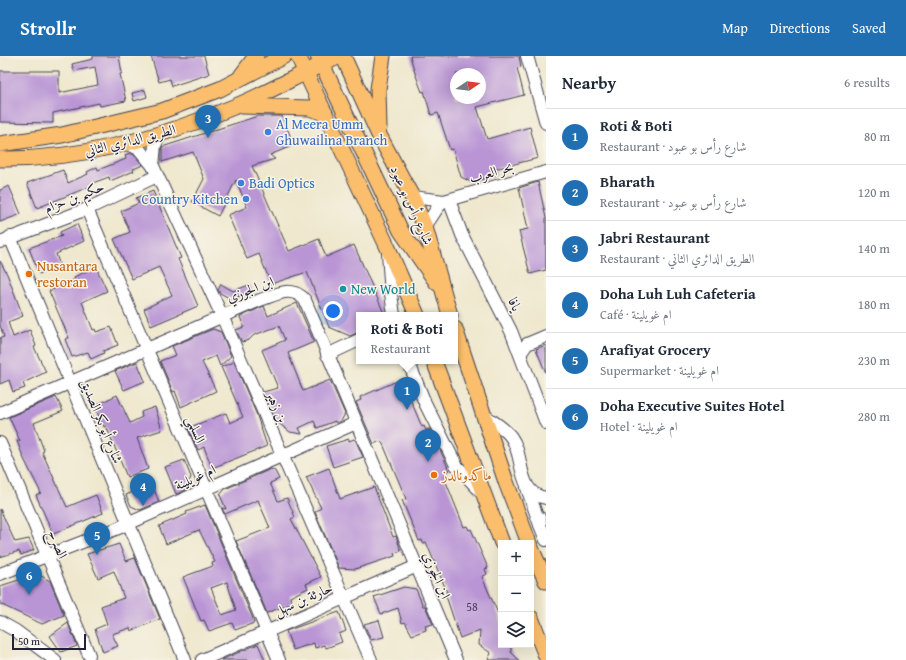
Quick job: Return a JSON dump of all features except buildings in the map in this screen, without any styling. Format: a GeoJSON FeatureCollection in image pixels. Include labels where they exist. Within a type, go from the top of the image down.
{"type":"FeatureCollection","features":[{"type":"Feature","properties":{"kind":"main road"},"geometry":{"type":"LineString","coordinates":[[233,83],[246,71],[256,56]]}},
{"type":"Feature","properties":{"kind":"main road","name":"الطريق الدائري الثاني"},"geometry":{"type":"LineString","coordinates":[[0,144],[62,135],[147,115],[196,99],[233,83],[284,56]]}},
{"type":"Feature","properties":{"kind":"main road"},"geometry":{"type":"LineString","coordinates":[[298,56],[388,248],[416,312]]}},
{"type":"Feature","properties":{"kind":"main road","name":"الطريق الدائري الثاني"},"geometry":{"type":"LineString","coordinates":[[0,159],[60,156],[126,142],[193,124],[237,106],[306,72],[321,60],[341,56]]}},
{"type":"Feature","properties":{"kind":"main road","name":"شارع رأس بو عبود"},"geometry":{"type":"LineString","coordinates":[[341,56],[425,227],[449,312]]}},
{"type":"Feature","properties":{"kind":"main road"},"geometry":{"type":"LineString","coordinates":[[379,135],[378,89],[383,56]]}},
{"type":"Feature","properties":{"kind":"main road"},"geometry":{"type":"LineString","coordinates":[[321,60],[401,231],[411,248],[441,288]]}},
{"type":"Feature","properties":{"kind":"main road"},"geometry":{"type":"LineString","coordinates":[[237,106],[309,108],[325,113]]}},
{"type":"Feature","properties":{"kind":"main road"},"geometry":{"type":"LineString","coordinates":[[458,338],[506,482],[528,540]]}},
{"type":"Feature","properties":{"kind":"main road"},"geometry":{"type":"LineString","coordinates":[[435,364],[501,540]]}},
{"type":"Feature","properties":{"kind":"main road"},"geometry":{"type":"LineString","coordinates":[[534,555],[546,581]]}},
{"type":"Feature","properties":{"kind":"main road"},"geometry":{"type":"LineString","coordinates":[[534,626],[546,656]]}},
{"type":"Feature","properties":{"kind":"street"},"geometry":{"type":"LineString","coordinates":[[527,56],[546,123]]}},
{"type":"Feature","properties":{"kind":"street"},"geometry":{"type":"LineString","coordinates":[[155,171],[155,145],[161,132]]}},
{"type":"Feature","properties":{"kind":"street","name":"بن زهير"},"geometry":{"type":"LineString","coordinates":[[126,142],[139,149],[155,171],[222,316],[371,660]]}},
{"type":"Feature","properties":{"kind":"street","name":"حكيم بن حزام"},"geometry":{"type":"LineString","coordinates":[[5,239],[87,209],[155,171]]}},
{"type":"Feature","properties":{"kind":"street","name":"بحر العرب"},"geometry":{"type":"LineString","coordinates":[[412,198],[446,201],[546,172]]}},
{"type":"Feature","properties":{"kind":"street"},"geometry":{"type":"LineString","coordinates":[[425,227],[438,207],[446,201]]}},
{"type":"Feature","properties":{"kind":"street","name":"يافا"},"geometry":{"type":"LineString","coordinates":[[446,201],[462,235],[499,304],[546,423]]}},
{"type":"Feature","properties":{"kind":"street","name":"السلمي"},"geometry":{"type":"LineString","coordinates":[[87,209],[279,660]]}},
{"type":"Feature","properties":{"kind":"street","name":"شارع أبو بكر الصديق"},"geometry":{"type":"LineString","coordinates":[[5,239],[70,384],[185,660]]}},
{"type":"Feature","properties":{"kind":"street"},"geometry":{"type":"LineString","coordinates":[[388,248],[390,294],[394,312]]}},
{"type":"Feature","properties":{"kind":"street","name":"ابن الجوزي"},"geometry":{"type":"LineString","coordinates":[[0,413],[70,384],[260,300],[286,292],[294,292],[305,300],[456,660]]}},
{"type":"Feature","properties":{"kind":"street"},"geometry":{"type":"LineString","coordinates":[[520,354],[527,344],[546,336]]}},
{"type":"Feature","properties":{"kind":"street"},"geometry":{"type":"LineString","coordinates":[[327,355],[356,341]]}},
{"type":"Feature","properties":{"kind":"street"},"geometry":{"type":"LineString","coordinates":[[409,364],[425,402],[456,465],[483,495]]}},
{"type":"Feature","properties":{"kind":"street"},"geometry":{"type":"LineString","coordinates":[[484,415],[511,437],[526,485],[546,540]]}},
{"type":"Feature","properties":{"kind":"street","name":"ام غويلينة"},"geometry":{"type":"LineString","coordinates":[[0,574],[47,557],[128,524],[205,488],[356,423]]}},
{"type":"Feature","properties":{"kind":"street","name":"الصرح"},"geometry":{"type":"LineString","coordinates":[[0,444],[89,655]]}},
{"type":"Feature","properties":{"kind":"street"},"geometry":{"type":"LineString","coordinates":[[526,485],[536,495],[546,498]]}},
{"type":"Feature","properties":{"kind":"street"},"geometry":{"type":"LineString","coordinates":[[540,525],[541,512],[546,502]]}},
{"type":"Feature","properties":{"kind":"street","name":"حارثة بن سهل"},"geometry":{"type":"LineString","coordinates":[[202,660],[417,566]]}},
{"type":"Feature","properties":{"kind":"street"},"geometry":{"type":"LineString","coordinates":[[0,622],[27,638],[55,660]]}},
{"type":"Feature","properties":{"kind":"place","name":"Al Meera Umm Ghuwailina Branch"},"geometry":{"type":"Point","coordinates":[268,132]}},
{"type":"Feature","properties":{"kind":"place","name":"Jabri Restaurant"},"geometry":{"type":"Point","coordinates":[208,138]}},
{"type":"Feature","properties":{"kind":"place","name":"Badi Optics"},"geometry":{"type":"Point","coordinates":[241,183]}},
{"type":"Feature","properties":{"kind":"place","name":"Country Kitchen"},"geometry":{"type":"Point","coordinates":[246,199]}},
{"type":"Feature","properties":{"kind":"place","name":"Nusantara restoran"},"geometry":{"type":"Point","coordinates":[29,274]}},
{"type":"Feature","properties":{"kind":"place","name":"New World"},"geometry":{"type":"Point","coordinates":[343,289]}},
{"type":"Feature","properties":{"kind":"place","name":"Roti & Boti"},"geometry":{"type":"Point","coordinates":[407,410]}},
{"type":"Feature","properties":{"kind":"place","name":"Bharath"},"geometry":{"type":"Point","coordinates":[428,462]}},
{"type":"Feature","properties":{"kind":"place","name":"ماكدونالدز"},"geometry":{"type":"Point","coordinates":[434,475]}},
{"type":"Feature","properties":{"kind":"place","name":"Doha Luh Luh Cafeteria"},"geometry":{"type":"Point","coordinates":[143,506]}},
{"type":"Feature","properties":{"kind":"place","name":"Arafiyat Grocery"},"geometry":{"type":"Point","coordinates":[97,555]}},
{"type":"Feature","properties":{"kind":"place","name":"Doha Executive Suites Hotel"},"geometry":{"type":"Point","coordinates":[29,595]}}]}
